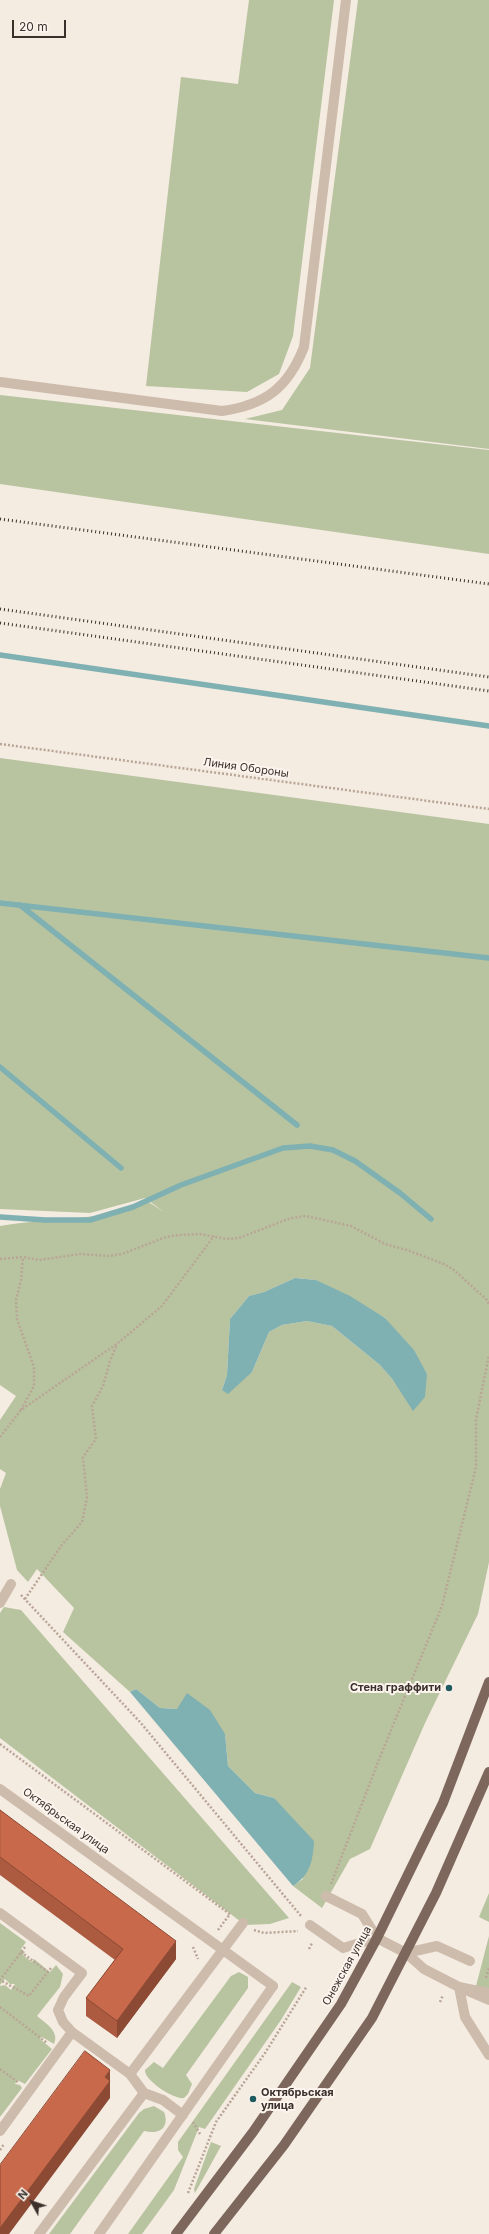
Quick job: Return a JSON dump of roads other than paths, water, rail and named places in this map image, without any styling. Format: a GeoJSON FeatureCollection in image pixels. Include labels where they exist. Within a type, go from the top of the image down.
{"type":"FeatureCollection","features":[{"type":"Feature","properties":{"kind":"main road","name":"Онежская улица"},"geometry":{"type":"LineString","coordinates":[[176,2234],[253,2132],[341,2004],[377,1938],[443,1803],[489,1682]]}},
{"type":"Feature","properties":{"kind":"main road"},"geometry":{"type":"LineString","coordinates":[[214,2234],[284,2145],[372,2018],[439,1886],[489,1772]]}},
{"type":"Feature","properties":{"kind":"street"},"geometry":{"type":"LineString","coordinates":[[0,382],[222,411],[243,408],[264,399],[289,377],[298,361],[304,341],[346,0]]}},
{"type":"Feature","properties":{"kind":"street"},"geometry":{"type":"LineString","coordinates":[[0,1603],[11,1584]]}},
{"type":"Feature","properties":{"kind":"street","name":"Октябрьская улица"},"geometry":{"type":"LineString","coordinates":[[0,1789],[273,1986],[183,2115]]}},
{"type":"Feature","properties":{"kind":"street"},"geometry":{"type":"LineString","coordinates":[[326,1896],[362,1914],[377,1938],[406,1953],[424,1969],[489,2000]]}},
{"type":"Feature","properties":{"kind":"street"},"geometry":{"type":"LineString","coordinates":[[0,1913],[82,1973],[64,1997],[58,2010],[63,2022],[72,2032],[130,2074],[144,2093],[163,2100],[183,2115],[99,2234]]}},
{"type":"Feature","properties":{"kind":"street"},"geometry":{"type":"LineString","coordinates":[[130,2074],[222,1948],[243,1923]]}},
{"type":"Feature","properties":{"kind":"street"},"geometry":{"type":"LineString","coordinates":[[310,1925],[343,1948],[377,1938]]}},
{"type":"Feature","properties":{"kind":"street"},"geometry":{"type":"LineString","coordinates":[[406,1953],[436,1946],[470,1962]]}},
{"type":"Feature","properties":{"kind":"street"},"geometry":{"type":"LineString","coordinates":[[459,1987],[489,1993]]}},
{"type":"Feature","properties":{"kind":"street"},"geometry":{"type":"LineString","coordinates":[[459,1987],[465,2017],[489,2056]]}},
{"type":"Feature","properties":{"kind":"street"},"geometry":{"type":"LineString","coordinates":[[0,2131],[72,2032]]}},
{"type":"Feature","properties":{"kind":"street"},"geometry":{"type":"LineString","coordinates":[[39,2234],[144,2093]]}},
{"type":"Feature","properties":{"kind":"water"},"geometry":{"type":"Polygon","coordinates":[[[295,1278],[316,1280],[350,1296],[385,1318],[414,1350],[427,1374],[425,1397],[413,1411],[393,1380],[380,1365],[332,1326],[307,1321],[282,1325],[269,1332],[252,1372],[228,1394],[222,1390],[227,1375],[230,1319],[249,1296],[264,1292],[295,1278]]]}},
{"type":"Feature","properties":{"kind":"water"},"geometry":{"type":"Polygon","coordinates":[[[136,1689],[160,1708],[177,1709],[187,1693],[210,1710],[225,1734],[228,1766],[255,1793],[274,1798],[314,1841],[310,1867],[299,1882],[293,1886],[130,1692],[136,1689]]]}},
{"type":"Feature","properties":{"kind":"waterway"},"geometry":{"type":"LineString","coordinates":[[0,655],[489,726]]}},
{"type":"Feature","properties":{"kind":"waterway"},"geometry":{"type":"LineString","coordinates":[[0,903],[489,958]]}},
{"type":"Feature","properties":{"kind":"waterway"},"geometry":{"type":"LineString","coordinates":[[20,905],[297,1125]]}},
{"type":"Feature","properties":{"kind":"waterway"},"geometry":{"type":"LineString","coordinates":[[0,1067],[121,1168]]}},
{"type":"Feature","properties":{"kind":"waterway"},"geometry":{"type":"LineString","coordinates":[[0,1217],[45,1220],[90,1220],[133,1207],[181,1185],[283,1148],[310,1146],[333,1150],[355,1161],[400,1193],[431,1219]]}},
{"type":"Feature","properties":{"kind":"railway"},"geometry":{"type":"LineString","coordinates":[[0,519],[489,584]]}},
{"type":"Feature","properties":{"kind":"railway"},"geometry":{"type":"LineString","coordinates":[[0,609],[489,677]]}},
{"type":"Feature","properties":{"kind":"railway"},"geometry":{"type":"LineString","coordinates":[[0,623],[489,691]]}},
{"type":"Feature","properties":{"kind":"place","name":"Стена граффити"},"geometry":{"type":"Point","coordinates":[449,1688]}},
{"type":"Feature","properties":{"kind":"place","name":"Октябрьская улица"},"geometry":{"type":"Point","coordinates":[253,2099]}}]}
